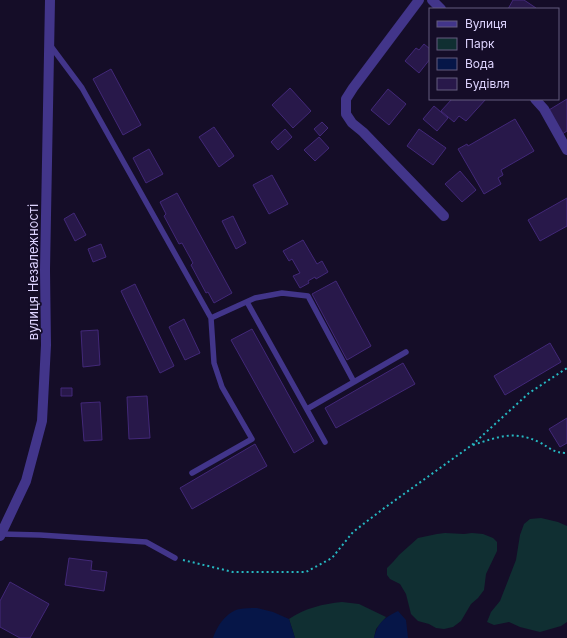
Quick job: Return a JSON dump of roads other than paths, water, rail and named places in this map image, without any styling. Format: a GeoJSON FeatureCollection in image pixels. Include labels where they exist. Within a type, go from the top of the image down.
{"type":"FeatureCollection","features":[{"type":"Feature","properties":{"kind":"street","name":"вулиця Незалежності"},"geometry":{"type":"LineString","coordinates":[[1,535],[26,481],[42,420],[46,345],[44,270],[50,0]]}},
{"type":"Feature","properties":{"kind":"street"},"geometry":{"type":"LineString","coordinates":[[419,0],[353,88],[346,99],[346,114],[352,123],[363,132],[444,216]]}},
{"type":"Feature","properties":{"kind":"street"},"geometry":{"type":"LineString","coordinates":[[432,0],[440,8]]}},
{"type":"Feature","properties":{"kind":"street"},"geometry":{"type":"LineString","coordinates":[[536,100],[544,109],[567,150]]}},
{"type":"Feature","properties":{"kind":"lane"},"geometry":{"type":"LineString","coordinates":[[49,43],[82,88],[212,318],[214,363],[222,387],[252,439],[192,473]]}},
{"type":"Feature","properties":{"kind":"lane"},"geometry":{"type":"LineString","coordinates":[[212,318],[255,298],[282,293],[308,296],[354,382]]}},
{"type":"Feature","properties":{"kind":"lane"},"geometry":{"type":"LineString","coordinates":[[247,302],[325,442]]}},
{"type":"Feature","properties":{"kind":"lane"},"geometry":{"type":"LineString","coordinates":[[306,409],[406,352]]}},
{"type":"Feature","properties":{"kind":"lane"},"geometry":{"type":"LineString","coordinates":[[1,535],[40,535],[146,542],[175,558]]}},
{"type":"Feature","properties":{"kind":"water"},"geometry":{"type":"Polygon","coordinates":[[[257,608],[273,612],[289,619],[295,638],[213,638],[223,620],[235,610],[257,608]]]}},
{"type":"Feature","properties":{"kind":"water"},"geometry":{"type":"Polygon","coordinates":[[[398,611],[406,620],[408,638],[374,638],[377,628],[382,621],[398,611]]]}}]}
